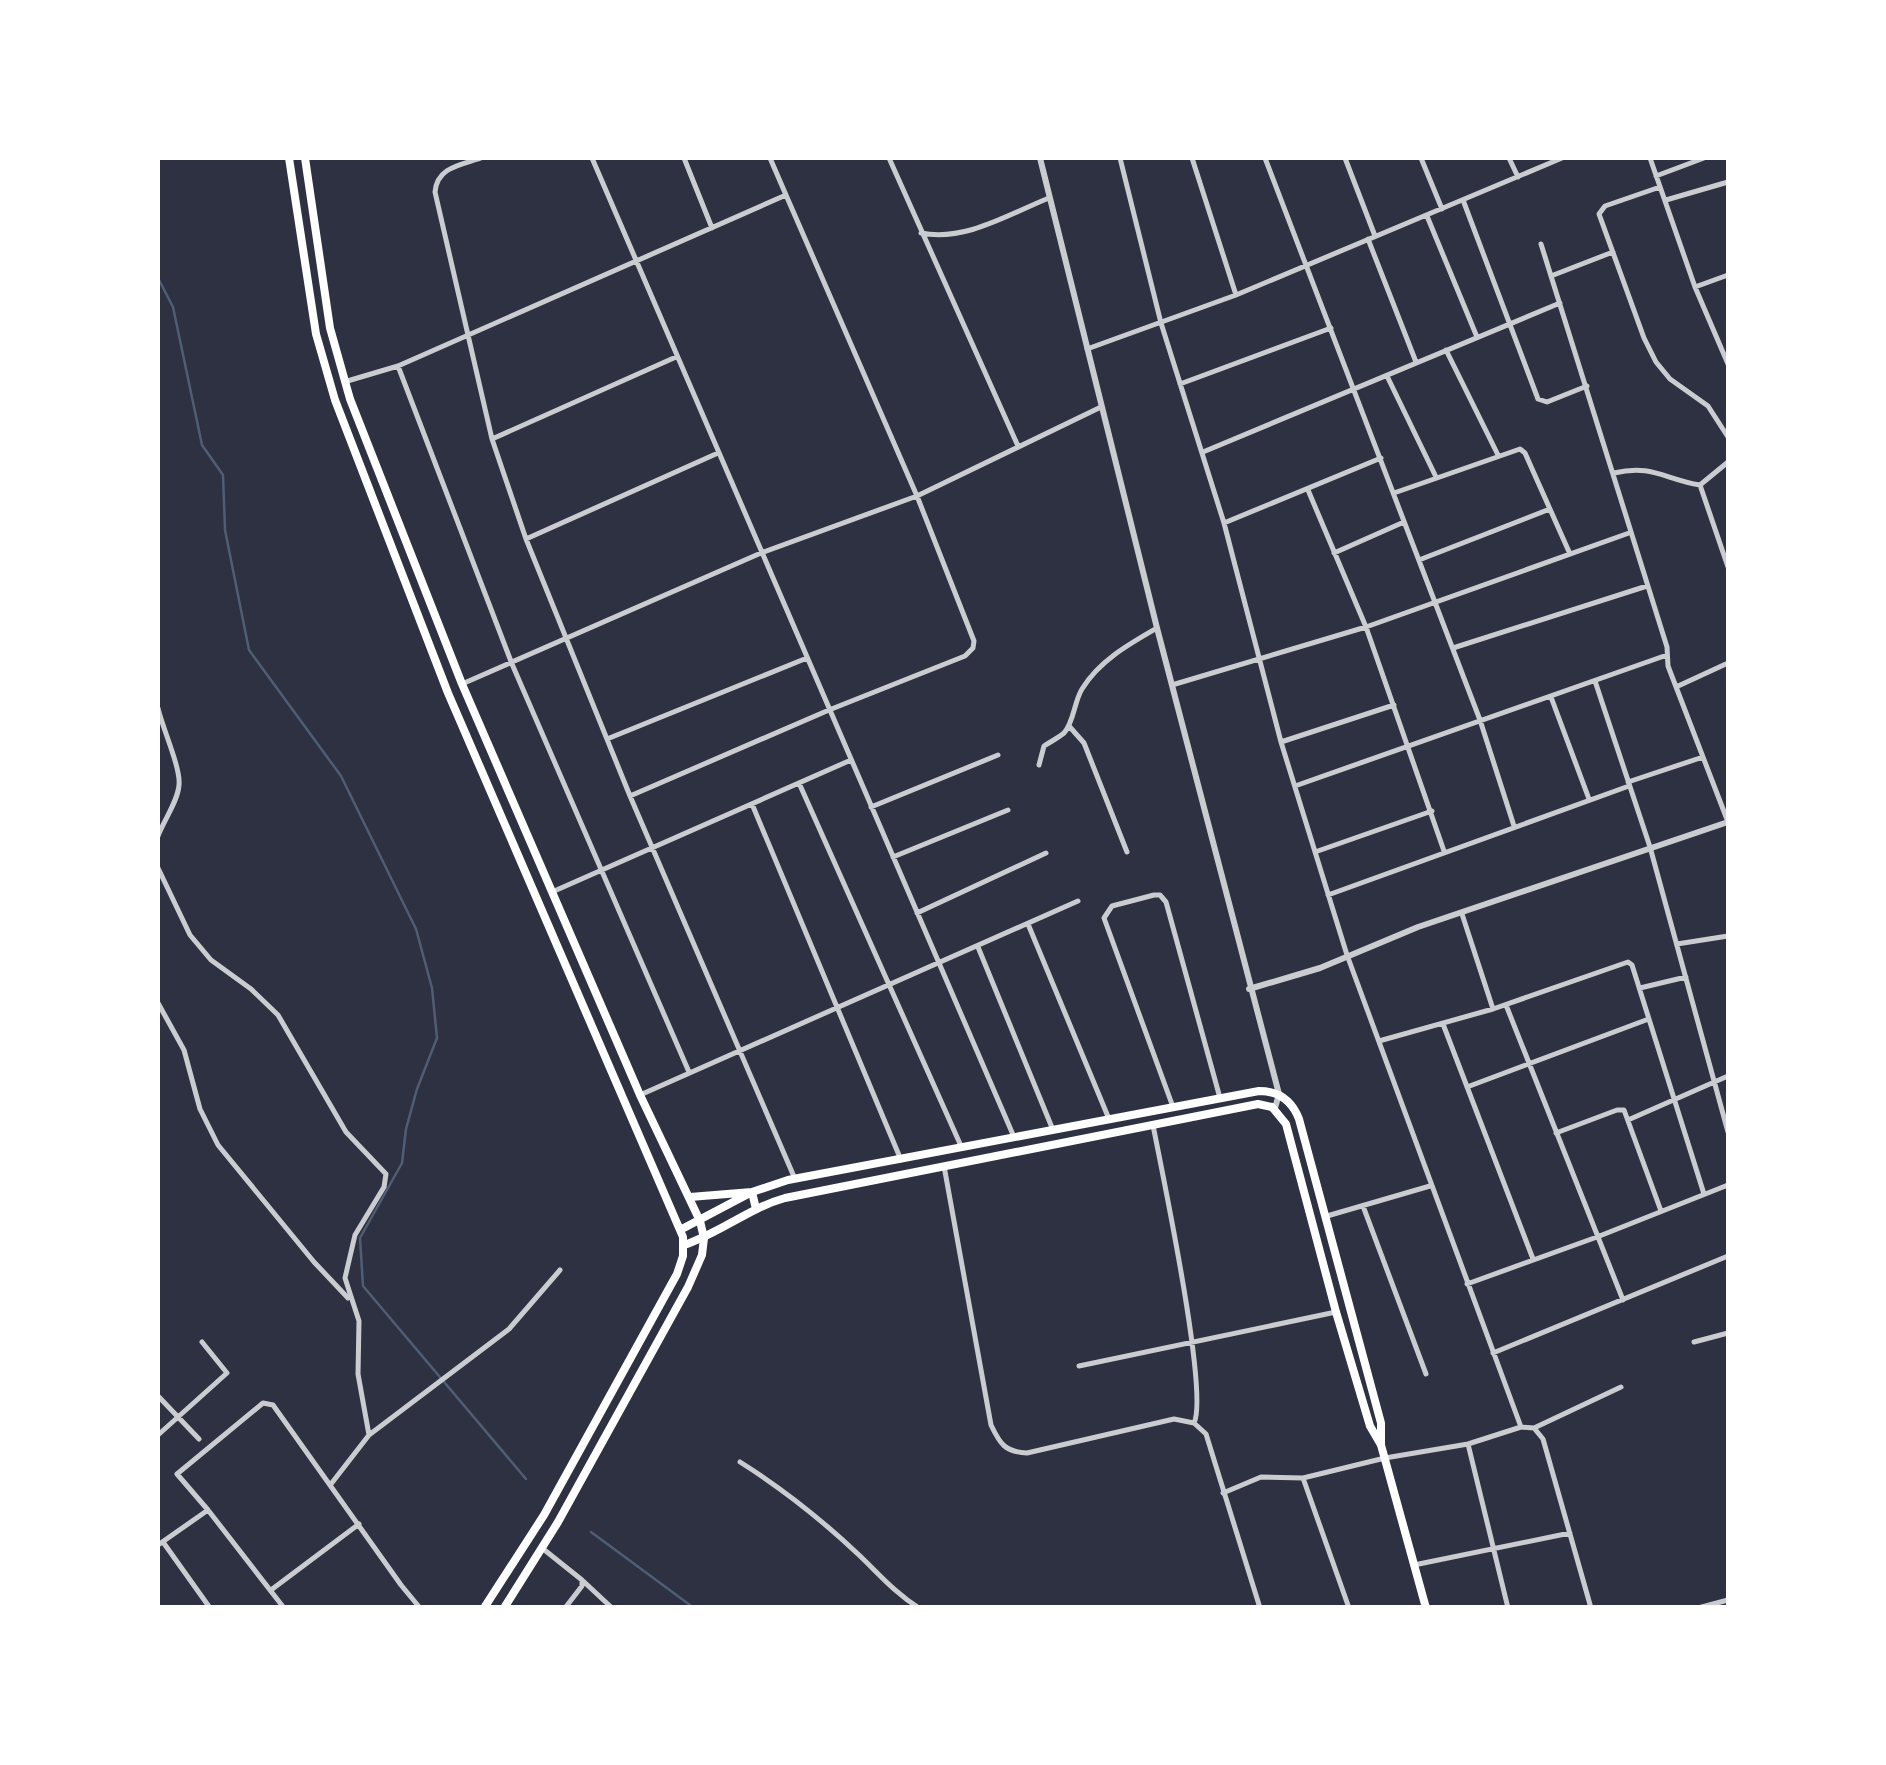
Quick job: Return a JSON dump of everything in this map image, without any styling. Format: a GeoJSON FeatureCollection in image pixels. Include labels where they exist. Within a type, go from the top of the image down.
{"type":"FeatureCollection","features":[{"type":"Feature","properties":{"kind":"main road"},"geometry":{"type":"LineString","coordinates":[[289,158],[316,334],[335,400],[448,694],[684,1245],[677,1274],[544,1515],[484,1608]]}},
{"type":"Feature","properties":{"kind":"main road"},"geometry":{"type":"LineString","coordinates":[[305,158],[330,328],[344,382],[462,684],[640,1095],[690,1197],[704,1238],[702,1256],[688,1287],[542,1548],[504,1608]]}},
{"type":"Feature","properties":{"kind":"main road"},"geometry":{"type":"LineString","coordinates":[[690,1197],[752,1192],[795,1179],[1260,1091],[1279,1094],[1298,1113],[1382,1429],[1381,1446]]}},
{"type":"Feature","properties":{"kind":"main road"},"geometry":{"type":"LineString","coordinates":[[684,1245],[785,1198],[1258,1104],[1275,1108],[1286,1124],[1336,1312],[1370,1426],[1381,1446],[1426,1608]]}},
{"type":"Feature","properties":{"kind":"main road"},"geometry":{"type":"LineString","coordinates":[[680,1230],[752,1192]]}},
{"type":"Feature","properties":{"kind":"main road"},"geometry":{"type":"LineString","coordinates":[[752,1192],[756,1209]]}},
{"type":"Feature","properties":{"kind":"street"},"geometry":{"type":"LineString","coordinates":[[481,158],[446,170],[436,183],[492,439],[565,641],[795,1179]]}},
{"type":"Feature","properties":{"kind":"street"},"geometry":{"type":"LineString","coordinates":[[592,158],[1014,1137]]}},
{"type":"Feature","properties":{"kind":"street"},"geometry":{"type":"LineString","coordinates":[[684,158],[712,228]]}},
{"type":"Feature","properties":{"kind":"street"},"geometry":{"type":"LineString","coordinates":[[630,796],[965,656],[973,648],[974,640],[916,496],[770,158]]}},
{"type":"Feature","properties":{"kind":"street"},"geometry":{"type":"LineString","coordinates":[[889,158],[1018,446]]}},
{"type":"Feature","properties":{"kind":"street"},"geometry":{"type":"LineString","coordinates":[[1040,158],[1156,628],[1279,1094],[1275,1108]]}},
{"type":"Feature","properties":{"kind":"street"},"geometry":{"type":"LineString","coordinates":[[1120,158],[1161,323],[1224,524],[1281,742],[1328,895],[1466,1284],[1521,1426]]}},
{"type":"Feature","properties":{"kind":"street"},"geometry":{"type":"LineString","coordinates":[[1192,158],[1236,295]]}},
{"type":"Feature","properties":{"kind":"street"},"geometry":{"type":"LineString","coordinates":[[1265,158],[1436,601],[1514,826]]}},
{"type":"Feature","properties":{"kind":"street"},"geometry":{"type":"LineString","coordinates":[[1345,158],[1417,363]]}},
{"type":"Feature","properties":{"kind":"street"},"geometry":{"type":"LineString","coordinates":[[1421,158],[1442,209]]}},
{"type":"Feature","properties":{"kind":"street"},"geometry":{"type":"LineString","coordinates":[[1509,158],[1518,177]]}},
{"type":"Feature","properties":{"kind":"street"},"geometry":{"type":"LineString","coordinates":[[1086,349],[1236,295],[1559,158]]}},
{"type":"Feature","properties":{"kind":"street"},"geometry":{"type":"LineString","coordinates":[[1650,158],[1695,288],[1728,364]]}},
{"type":"Feature","properties":{"kind":"street"},"geometry":{"type":"LineString","coordinates":[[1656,176],[1704,158]]}},
{"type":"Feature","properties":{"kind":"street"},"geometry":{"type":"LineString","coordinates":[[1666,200],[1728,182]]}},
{"type":"Feature","properties":{"kind":"street"},"geometry":{"type":"LineString","coordinates":[[1660,187],[1602,208],[1599,214],[1656,362],[1670,379],[1708,406],[1728,436]]}},
{"type":"Feature","properties":{"kind":"street"},"geometry":{"type":"LineString","coordinates":[[344,382],[398,366],[786,195]]}},
{"type":"Feature","properties":{"kind":"street"},"geometry":{"type":"LineString","coordinates":[[921,233],[941,236],[965,232],[1050,198]]}},
{"type":"Feature","properties":{"kind":"street"},"geometry":{"type":"LineString","coordinates":[[1463,200],[1540,401],[1547,402],[1587,386]]}},
{"type":"Feature","properties":{"kind":"street"},"geometry":{"type":"LineString","coordinates":[[1427,216],[1478,337]]}},
{"type":"Feature","properties":{"kind":"street"},"geometry":{"type":"LineString","coordinates":[[1250,989],[1320,968],[1418,927],[1728,822],[1676,687],[1614,473],[1541,244]]}},
{"type":"Feature","properties":{"kind":"street"},"geometry":{"type":"LineString","coordinates":[[1551,276],[1613,252]]}},
{"type":"Feature","properties":{"kind":"street"},"geometry":{"type":"LineString","coordinates":[[1695,288],[1728,274]]}},
{"type":"Feature","properties":{"kind":"street"},"geometry":{"type":"LineString","coordinates":[[1202,452],[1560,303]]}},
{"type":"Feature","properties":{"kind":"street"},"geometry":{"type":"LineString","coordinates":[[1180,384],[1331,328]]}},
{"type":"Feature","properties":{"kind":"street"},"geometry":{"type":"LineString","coordinates":[[1446,350],[1498,455]]}},
{"type":"Feature","properties":{"kind":"street"},"geometry":{"type":"LineString","coordinates":[[492,439],[676,357]]}},
{"type":"Feature","properties":{"kind":"street"},"geometry":{"type":"LineString","coordinates":[[398,366],[512,664],[690,1072]]}},
{"type":"Feature","properties":{"kind":"street"},"geometry":{"type":"LineString","coordinates":[[1387,376],[1436,478]]}},
{"type":"Feature","properties":{"kind":"street"},"geometry":{"type":"LineString","coordinates":[[462,684],[761,553],[916,496],[1101,407]]}},
{"type":"Feature","properties":{"kind":"street"},"geometry":{"type":"LineString","coordinates":[[1394,493],[1516,449],[1525,453],[1570,554]]}},
{"type":"Feature","properties":{"kind":"street"},"geometry":{"type":"LineString","coordinates":[[526,539],[718,453]]}},
{"type":"Feature","properties":{"kind":"street"},"geometry":{"type":"LineString","coordinates":[[1224,524],[1381,458]]}},
{"type":"Feature","properties":{"kind":"street"},"geometry":{"type":"LineString","coordinates":[[1614,473],[1644,468],[1700,484],[1728,462]]}},
{"type":"Feature","properties":{"kind":"street"},"geometry":{"type":"LineString","coordinates":[[1700,484],[1728,567]]}},
{"type":"Feature","properties":{"kind":"street"},"geometry":{"type":"LineString","coordinates":[[1308,490],[1366,627],[1444,851]]}},
{"type":"Feature","properties":{"kind":"street"},"geometry":{"type":"LineString","coordinates":[[1419,560],[1550,509]]}},
{"type":"Feature","properties":{"kind":"street"},"geometry":{"type":"LineString","coordinates":[[1334,553],[1404,522]]}},
{"type":"Feature","properties":{"kind":"street"},"geometry":{"type":"LineString","coordinates":[[1171,685],[1366,627],[1630,532]]}},
{"type":"Feature","properties":{"kind":"street"},"geometry":{"type":"LineString","coordinates":[[1453,648],[1647,586]]}},
{"type":"Feature","properties":{"kind":"street"},"geometry":{"type":"LineString","coordinates":[[1039,764],[1044,746],[1069,726],[1076,700],[1090,677],[1119,650],[1156,628]]}},
{"type":"Feature","properties":{"kind":"street"},"geometry":{"type":"LineString","coordinates":[[1295,786],[1667,655]]}},
{"type":"Feature","properties":{"kind":"street"},"geometry":{"type":"LineString","coordinates":[[606,740],[807,658]]}},
{"type":"Feature","properties":{"kind":"street"},"geometry":{"type":"LineString","coordinates":[[1676,687],[1728,663]]}},
{"type":"Feature","properties":{"kind":"street"},"geometry":{"type":"LineString","coordinates":[[1595,681],[1650,848],[1728,1132]]}},
{"type":"Feature","properties":{"kind":"street"},"geometry":{"type":"LineString","coordinates":[[1552,696],[1588,799]]}},
{"type":"Feature","properties":{"kind":"street"},"geometry":{"type":"LineString","coordinates":[[1281,742],[1394,705]]}},
{"type":"Feature","properties":{"kind":"street"},"geometry":{"type":"LineString","coordinates":[[158,708],[180,786],[158,836]]}},
{"type":"Feature","properties":{"kind":"street"},"geometry":{"type":"LineString","coordinates":[[1069,726],[1084,743],[1127,852]]}},
{"type":"Feature","properties":{"kind":"street"},"geometry":{"type":"LineString","coordinates":[[871,807],[998,755]]}},
{"type":"Feature","properties":{"kind":"street"},"geometry":{"type":"LineString","coordinates":[[1328,895],[1703,757]]}},
{"type":"Feature","properties":{"kind":"street"},"geometry":{"type":"LineString","coordinates":[[552,892],[851,760]]}},
{"type":"Feature","properties":{"kind":"street"},"geometry":{"type":"LineString","coordinates":[[799,783],[961,1148]]}},
{"type":"Feature","properties":{"kind":"street"},"geometry":{"type":"LineString","coordinates":[[752,804],[901,1160]]}},
{"type":"Feature","properties":{"kind":"street"},"geometry":{"type":"LineString","coordinates":[[893,857],[1008,810]]}},
{"type":"Feature","properties":{"kind":"street"},"geometry":{"type":"LineString","coordinates":[[1315,852],[1432,811]]}},
{"type":"Feature","properties":{"kind":"street"},"geometry":{"type":"LineString","coordinates":[[917,913],[1046,853]]}},
{"type":"Feature","properties":{"kind":"street"},"geometry":{"type":"LineString","coordinates":[[158,868],[190,936],[211,960],[278,1015],[346,1132],[386,1174],[384,1187],[362,1220],[350,1252],[346,1278],[359,1327],[360,1394],[369,1434]]}},
{"type":"Feature","properties":{"kind":"street"},"geometry":{"type":"LineString","coordinates":[[1173,1107],[1104,918],[1112,906],[1154,895],[1166,902],[1220,1098]]}},
{"type":"Feature","properties":{"kind":"street"},"geometry":{"type":"LineString","coordinates":[[640,1095],[1078,901]]}},
{"type":"Feature","properties":{"kind":"street"},"geometry":{"type":"LineString","coordinates":[[1462,914],[1493,1009]]}},
{"type":"Feature","properties":{"kind":"street"},"geometry":{"type":"LineString","coordinates":[[1028,924],[1109,1119]]}},
{"type":"Feature","properties":{"kind":"street"},"geometry":{"type":"LineString","coordinates":[[1676,944],[1728,936]]}},
{"type":"Feature","properties":{"kind":"street"},"geometry":{"type":"LineString","coordinates":[[977,946],[1053,1130]]}},
{"type":"Feature","properties":{"kind":"street"},"geometry":{"type":"LineString","coordinates":[[1379,1041],[1506,1005],[1624,962],[1632,966],[1704,1194]]}},
{"type":"Feature","properties":{"kind":"street"},"geometry":{"type":"LineString","coordinates":[[1639,989],[1686,977]]}},
{"type":"Feature","properties":{"kind":"street"},"geometry":{"type":"LineString","coordinates":[[158,1003],[184,1050],[200,1108],[218,1144],[314,1262],[353,1303]]}},
{"type":"Feature","properties":{"kind":"street"},"geometry":{"type":"LineString","coordinates":[[1506,1005],[1623,1300]]}},
{"type":"Feature","properties":{"kind":"street"},"geometry":{"type":"LineString","coordinates":[[1467,1087],[1648,1020]]}},
{"type":"Feature","properties":{"kind":"street"},"geometry":{"type":"LineString","coordinates":[[1442,1024],[1533,1259]]}},
{"type":"Feature","properties":{"kind":"street"},"geometry":{"type":"LineString","coordinates":[[1628,1120],[1728,1076]]}},
{"type":"Feature","properties":{"kind":"street"},"geometry":{"type":"LineString","coordinates":[[1556,1134],[1624,1110],[1661,1210]]}},
{"type":"Feature","properties":{"kind":"street"},"geometry":{"type":"LineString","coordinates":[[1153,1125],[1191,1342],[1198,1408],[1194,1422]]}},
{"type":"Feature","properties":{"kind":"street"},"geometry":{"type":"LineString","coordinates":[[944,1166],[990,1425],[1000,1444],[1010,1452],[1027,1454],[1174,1419],[1194,1422],[1206,1434],[1260,1608]]}},
{"type":"Feature","properties":{"kind":"street"},"geometry":{"type":"LineString","coordinates":[[1466,1284],[1728,1185]]}},
{"type":"Feature","properties":{"kind":"street"},"geometry":{"type":"LineString","coordinates":[[1327,1216],[1431,1186]]}},
{"type":"Feature","properties":{"kind":"street"},"geometry":{"type":"LineString","coordinates":[[1364,1206],[1426,1374]]}},
{"type":"Feature","properties":{"kind":"street"},"geometry":{"type":"LineString","coordinates":[[1493,1353],[1728,1256]]}},
{"type":"Feature","properties":{"kind":"street"},"geometry":{"type":"LineString","coordinates":[[331,1484],[369,1434],[509,1329],[560,1270]]}},
{"type":"Feature","properties":{"kind":"street"},"geometry":{"type":"LineString","coordinates":[[1079,1366],[1336,1312]]}},
{"type":"Feature","properties":{"kind":"street"},"geometry":{"type":"LineString","coordinates":[[1694,1342],[1728,1333]]}},
{"type":"Feature","properties":{"kind":"street"},"geometry":{"type":"LineString","coordinates":[[158,1436],[227,1373],[202,1342]]}},
{"type":"Feature","properties":{"kind":"street"},"geometry":{"type":"LineString","coordinates":[[1223,1493],[1261,1477],[1303,1478],[1384,1458],[1468,1444],[1521,1426],[1534,1428],[1621,1387]]}},
{"type":"Feature","properties":{"kind":"street"},"geometry":{"type":"LineString","coordinates":[[158,1396],[199,1439]]}},
{"type":"Feature","properties":{"kind":"street"},"geometry":{"type":"LineString","coordinates":[[284,1608],[177,1474],[263,1403],[274,1404],[420,1608]]}},
{"type":"Feature","properties":{"kind":"street"},"geometry":{"type":"LineString","coordinates":[[1534,1428],[1543,1438],[1591,1608]]}},
{"type":"Feature","properties":{"kind":"street"},"geometry":{"type":"LineString","coordinates":[[1468,1444],[1508,1608]]}},
{"type":"Feature","properties":{"kind":"street"},"geometry":{"type":"LineString","coordinates":[[740,1462],[811,1512],[863,1558],[879,1578],[919,1608]]}},
{"type":"Feature","properties":{"kind":"street"},"geometry":{"type":"LineString","coordinates":[[1303,1478],[1348,1608]]}},
{"type":"Feature","properties":{"kind":"street"},"geometry":{"type":"LineString","coordinates":[[208,1510],[160,1543],[210,1608]]}},
{"type":"Feature","properties":{"kind":"street"},"geometry":{"type":"LineString","coordinates":[[270,1590],[359,1524]]}},
{"type":"Feature","properties":{"kind":"street"},"geometry":{"type":"LineString","coordinates":[[1414,1565],[1570,1533]]}},
{"type":"Feature","properties":{"kind":"street"},"geometry":{"type":"LineString","coordinates":[[542,1548],[612,1608]]}},
{"type":"Feature","properties":{"kind":"street"},"geometry":{"type":"LineString","coordinates":[[565,1608],[582,1586],[582,1580]]}},
{"type":"Feature","properties":{"kind":"street"},"geometry":{"type":"LineString","coordinates":[[1698,1608],[1728,1601]]}},
{"type":"Feature","properties":{"kind":"waterway"},"geometry":{"type":"LineString","coordinates":[[158,278],[173,307],[202,445],[223,475],[225,530],[249,650],[341,776],[416,929],[432,988],[437,1038],[417,1089],[402,1163],[360,1238],[363,1286],[526,1479]]}},
{"type":"Feature","properties":{"kind":"waterway"},"geometry":{"type":"LineString","coordinates":[[591,1532],[694,1608]]}}]}
